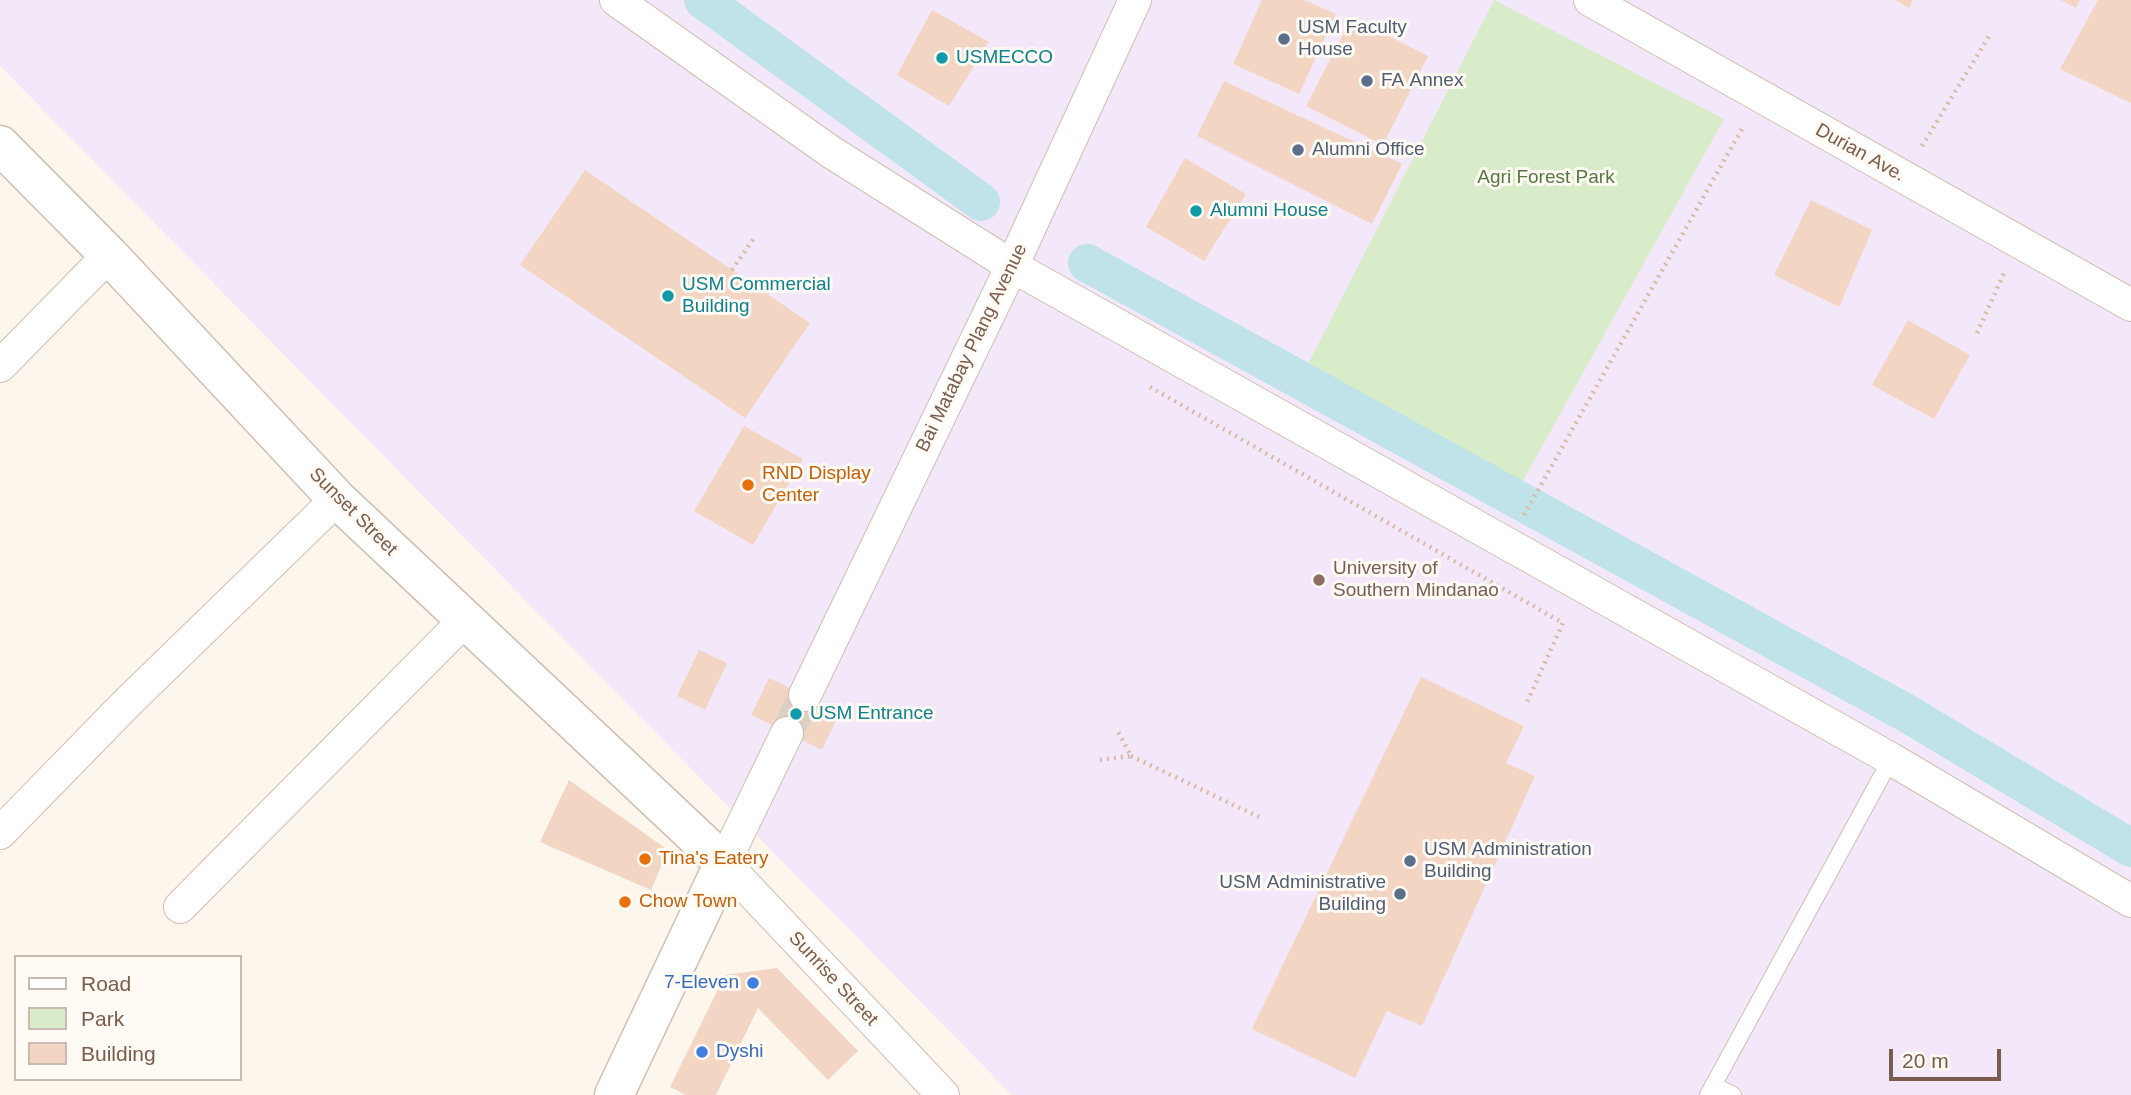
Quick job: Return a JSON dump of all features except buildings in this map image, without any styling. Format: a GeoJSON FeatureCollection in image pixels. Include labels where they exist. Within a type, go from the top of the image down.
{"type":"FeatureCollection","features":[{"type":"Feature","properties":{"kind":"street"},"geometry":{"type":"LineString","coordinates":[[616,0],[831,152],[1012,266],[1891,759],[2131,901]]}},
{"type":"Feature","properties":{"kind":"street","name":"Bai Matabay Plang Avenue"},"geometry":{"type":"LineString","coordinates":[[805,695],[1012,266],[1135,0]]}},
{"type":"Feature","properties":{"kind":"street","name":"Durian Ave."},"geometry":{"type":"LineString","coordinates":[[1590,0],[2131,305]]}},
{"type":"Feature","properties":{"kind":"street","name":"Sunset Street"},"geometry":{"type":"LineString","coordinates":[[0,145],[109,255],[337,499],[723,863]]}},
{"type":"Feature","properties":{"kind":"street"},"geometry":{"type":"LineString","coordinates":[[0,366],[109,255]]}},
{"type":"Feature","properties":{"kind":"street"},"geometry":{"type":"LineString","coordinates":[[0,833],[127,703],[337,499]]}},
{"type":"Feature","properties":{"kind":"street"},"geometry":{"type":"LineString","coordinates":[[180,907],[466,620]]}},
{"type":"Feature","properties":{"kind":"street"},"geometry":{"type":"LineString","coordinates":[[614,1095],[787,733]]}},
{"type":"Feature","properties":{"kind":"street","name":"Sunrise Street"},"geometry":{"type":"LineString","coordinates":[[723,863],[943,1095]]}},
{"type":"Feature","properties":{"kind":"lane"},"geometry":{"type":"LineString","coordinates":[[1733,1095],[1710,1090],[1891,759]]}},
{"type":"Feature","properties":{"kind":"path"},"geometry":{"type":"LineString","coordinates":[[1903,177],[1989,36]]}},
{"type":"Feature","properties":{"kind":"path"},"geometry":{"type":"LineString","coordinates":[[1520,522],[1760,97]]}},
{"type":"Feature","properties":{"kind":"path"},"geometry":{"type":"LineString","coordinates":[[732,270],[754,238]]}},
{"type":"Feature","properties":{"kind":"path"},"geometry":{"type":"LineString","coordinates":[[1977,333],[2019,242]]}},
{"type":"Feature","properties":{"kind":"path"},"geometry":{"type":"LineString","coordinates":[[1143,383],[1563,623],[1527,702]]}},
{"type":"Feature","properties":{"kind":"path"},"geometry":{"type":"LineString","coordinates":[[1115,728],[1131,756]]}},
{"type":"Feature","properties":{"kind":"path"},"geometry":{"type":"LineString","coordinates":[[1100,760],[1131,756],[1259,817]]}},
{"type":"Feature","properties":{"kind":"shaded area","name":"University of Southern Mindanao"},"geometry":{"type":"Polygon","coordinates":[[[0,0],[2131,0],[2131,1095],[1012,1095],[0,66],[0,0]]]}},
{"type":"Feature","properties":{"kind":"green space","name":"Agri Forest Park"},"geometry":{"type":"Polygon","coordinates":[[[1494,0],[1724,119],[1519,488],[1305,370],[1494,0]]]}},
{"type":"Feature","properties":{"kind":"waterway"},"geometry":{"type":"LineString","coordinates":[[703,0],[981,202]]}},
{"type":"Feature","properties":{"kind":"waterway"},"geometry":{"type":"LineString","coordinates":[[1087,263],[1908,714],[2131,848]]}},
{"type":"Feature","properties":{"kind":"tunnel"},"geometry":{"type":"LineString","coordinates":[[787,733],[805,695]]}},
{"type":"Feature","properties":{"kind":"place","name":"USM Faculty House"},"geometry":{"type":"Point","coordinates":[1284,39]}},
{"type":"Feature","properties":{"kind":"place","name":"USMECCO"},"geometry":{"type":"Point","coordinates":[942,58]}},
{"type":"Feature","properties":{"kind":"place","name":"FA Annex"},"geometry":{"type":"Point","coordinates":[1367,81]}},
{"type":"Feature","properties":{"kind":"place","name":"Alumni Office"},"geometry":{"type":"Point","coordinates":[1298,150]}},
{"type":"Feature","properties":{"kind":"place","name":"Alumni House"},"geometry":{"type":"Point","coordinates":[1196,211]}},
{"type":"Feature","properties":{"kind":"place","name":"USM Commercial Building"},"geometry":{"type":"Point","coordinates":[668,296]}},
{"type":"Feature","properties":{"kind":"place","name":"RND Display Center"},"geometry":{"type":"Point","coordinates":[748,485]}},
{"type":"Feature","properties":{"kind":"place","name":"University of Southern Mindanao"},"geometry":{"type":"Point","coordinates":[1319,580]}},
{"type":"Feature","properties":{"kind":"place","name":"USM Entrance"},"geometry":{"type":"Point","coordinates":[796,714]}},
{"type":"Feature","properties":{"kind":"place","name":"Tina's Eatery"},"geometry":{"type":"Point","coordinates":[645,859]}},
{"type":"Feature","properties":{"kind":"place","name":"USM Administration Building"},"geometry":{"type":"Point","coordinates":[1410,861]}},
{"type":"Feature","properties":{"kind":"place","name":"USM Administrative Building"},"geometry":{"type":"Point","coordinates":[1400,894]}},
{"type":"Feature","properties":{"kind":"place","name":"Chow Town"},"geometry":{"type":"Point","coordinates":[625,902]}},
{"type":"Feature","properties":{"kind":"place","name":"7-Eleven"},"geometry":{"type":"Point","coordinates":[753,983]}},
{"type":"Feature","properties":{"kind":"place","name":"Dyshi"},"geometry":{"type":"Point","coordinates":[702,1052]}}]}
